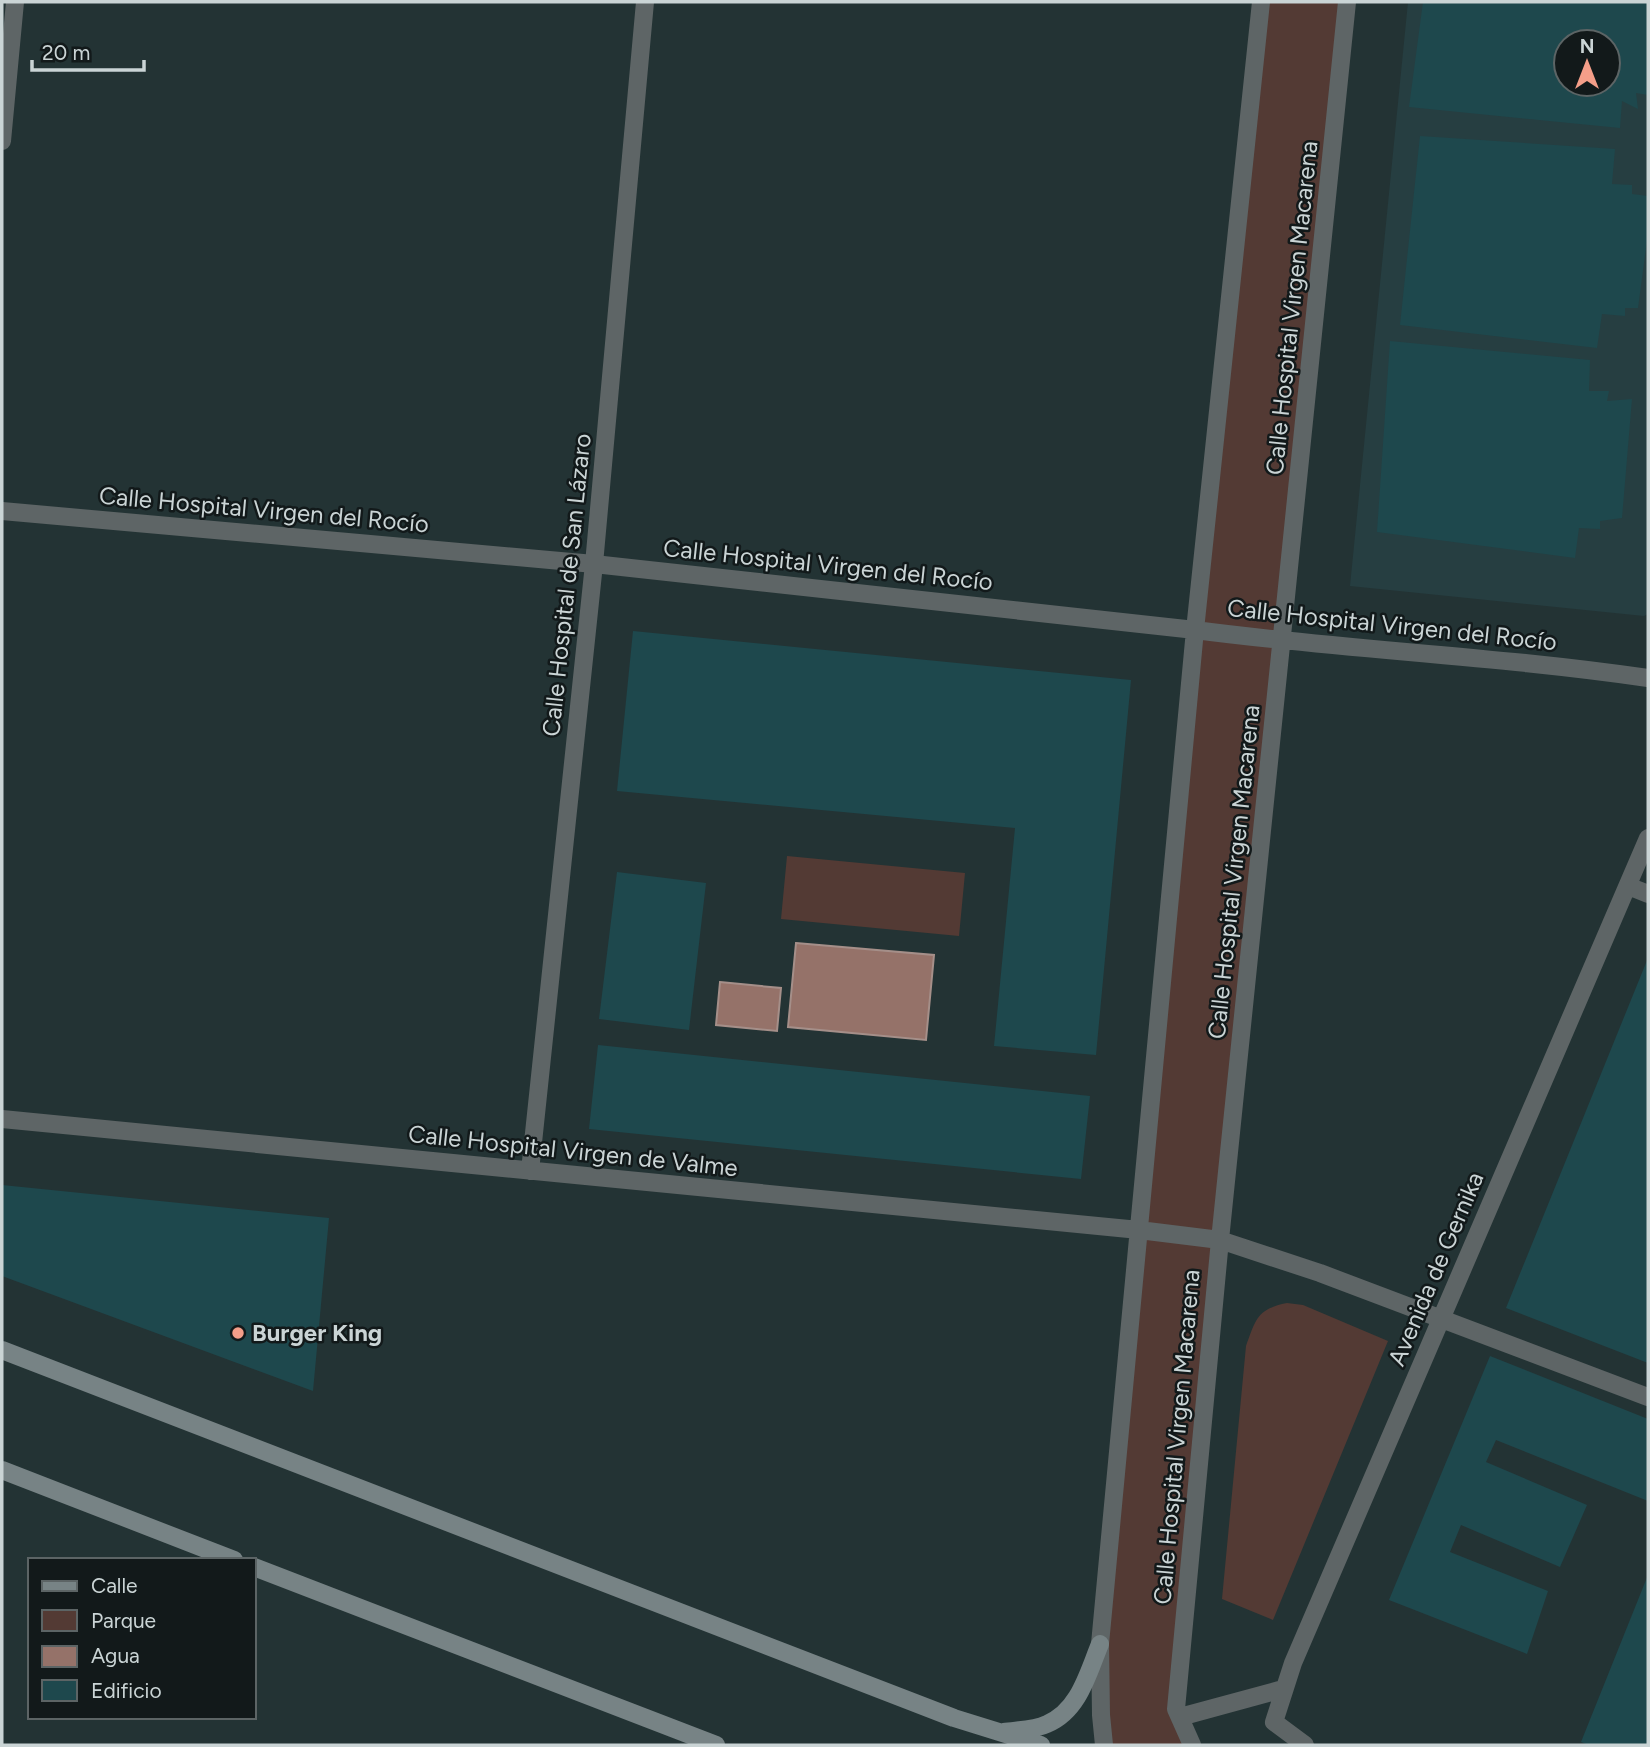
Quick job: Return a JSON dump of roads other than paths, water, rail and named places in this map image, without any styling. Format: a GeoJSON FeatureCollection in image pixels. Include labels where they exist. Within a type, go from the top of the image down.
{"type":"FeatureCollection","features":[{"type":"Feature","properties":{"kind":"main road"},"geometry":{"type":"LineString","coordinates":[[2,1350],[954,1718],[1041,1745]]}},
{"type":"Feature","properties":{"kind":"main road"},"geometry":{"type":"LineString","coordinates":[[2,1470],[229,1558]]}},
{"type":"Feature","properties":{"kind":"main road"},"geometry":{"type":"LineString","coordinates":[[256,1568],[716,1745]]}},
{"type":"Feature","properties":{"kind":"main road"},"geometry":{"type":"LineString","coordinates":[[999,1733],[1046,1725],[1069,1710],[1082,1688],[1100,1644]]}},
{"type":"Feature","properties":{"kind":"street"},"geometry":{"type":"LineString","coordinates":[[2,141],[16,2]]}},
{"type":"Feature","properties":{"kind":"street","name":"Calle Hospital de San Lázaro"},"geometry":{"type":"LineString","coordinates":[[530,1171],[594,564],[645,2]]}},
{"type":"Feature","properties":{"kind":"street"},"geometry":{"type":"LineString","coordinates":[[1104,1745],[1100,1644],[1195,630],[1262,2]]}},
{"type":"Feature","properties":{"kind":"street","name":"Calle Hospital Virgen Macarena"},"geometry":{"type":"LineString","coordinates":[[1192,1745],[1176,1709],[1220,1240],[1347,2]]}},
{"type":"Feature","properties":{"kind":"street","name":"Calle Hospital Virgen del Rocío"},"geometry":{"type":"LineString","coordinates":[[2,511],[594,564],[1195,630],[1282,642],[1376,648],[1648,678]]}},
{"type":"Feature","properties":{"kind":"street","name":"Avenida de Gernika"},"geometry":{"type":"LineString","coordinates":[[1305,1745],[1274,1721],[1283,1689],[1648,838]]}},
{"type":"Feature","properties":{"kind":"street"},"geometry":{"type":"LineString","coordinates":[[1628,886],[1648,894]]}},
{"type":"Feature","properties":{"kind":"street","name":"Calle Hospital Virgen de Valme"},"geometry":{"type":"LineString","coordinates":[[2,1119],[1220,1240],[1320,1273],[1648,1397]]}},
{"type":"Feature","properties":{"kind":"street"},"geometry":{"type":"LineString","coordinates":[[1180,1717],[1283,1689]]}},
{"type":"Feature","properties":{"kind":"water"},"geometry":{"type":"Polygon","coordinates":[[[796,943],[934,955],[926,1040],[788,1027],[796,943]]]}},
{"type":"Feature","properties":{"kind":"water"},"geometry":{"type":"Polygon","coordinates":[[[720,982],[781,988],[777,1031],[716,1025],[720,982]]]}},
{"type":"Feature","properties":{"kind":"place","name":"Burger King"},"geometry":{"type":"Point","coordinates":[238,1333]}}]}
